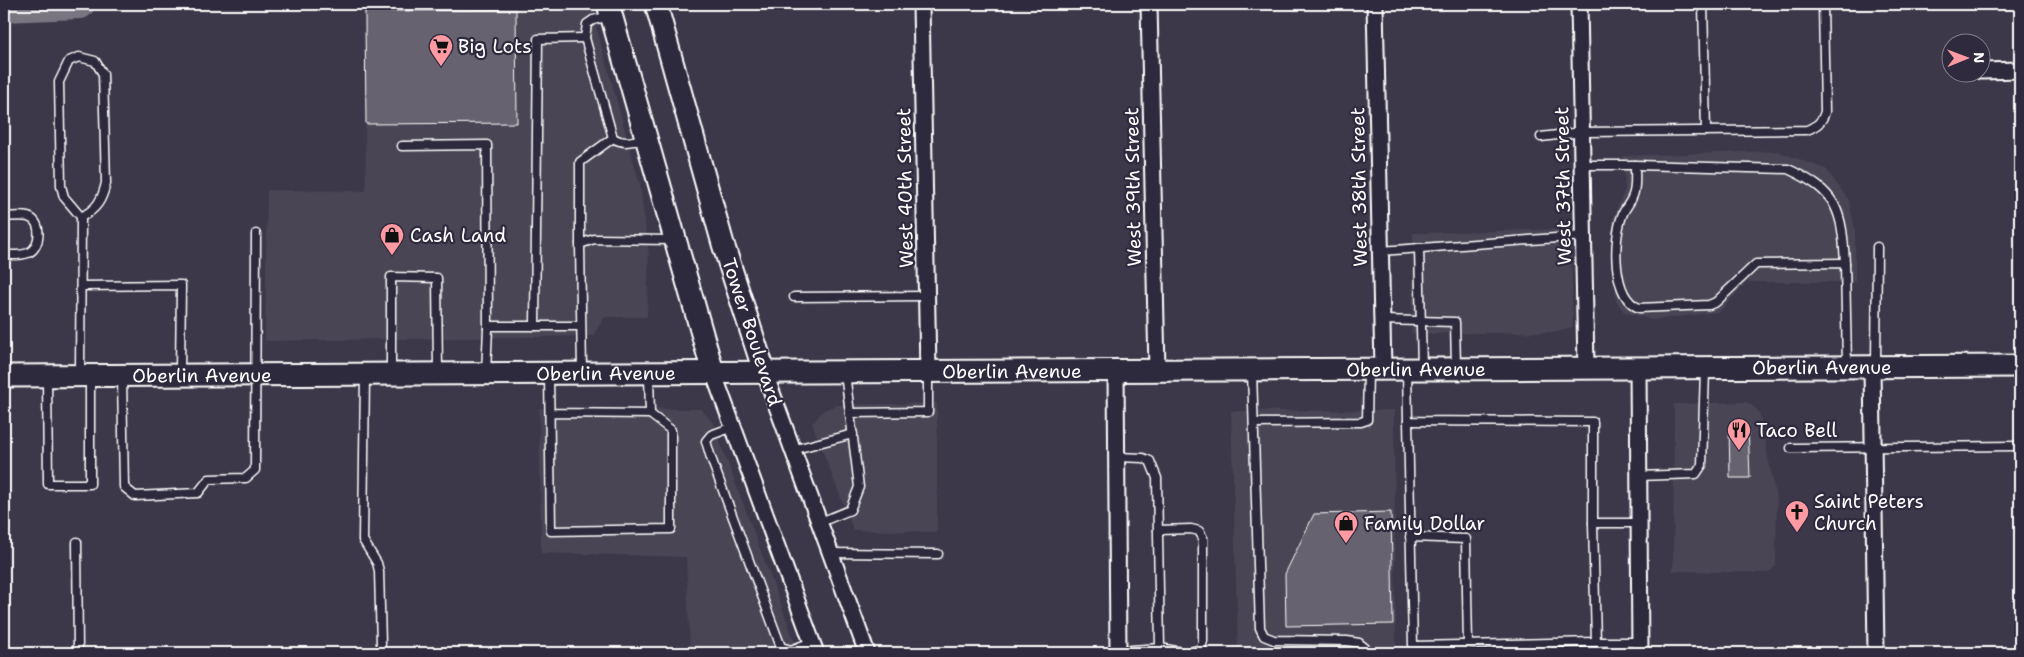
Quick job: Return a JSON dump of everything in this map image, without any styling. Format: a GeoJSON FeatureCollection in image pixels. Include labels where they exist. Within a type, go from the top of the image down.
{"type":"FeatureCollection","features":[{"type":"Feature","properties":{"kind":"street","name":"Tower Boulevard"},"geometry":{"type":"LineString","coordinates":[[656,4],[723,244],[764,371],[866,653]]}},
{"type":"Feature","properties":{"kind":"street","name":"West 40th Street"},"geometry":{"type":"LineString","coordinates":[[921,4],[928,371]]}},
{"type":"Feature","properties":{"kind":"street","name":"West 39th Street"},"geometry":{"type":"LineString","coordinates":[[1150,4],[1157,370]]}},
{"type":"Feature","properties":{"kind":"street","name":"West 38th Street"},"geometry":{"type":"LineString","coordinates":[[1375,4],[1382,320],[1375,369]]}},
{"type":"Feature","properties":{"kind":"street","name":"West 37th Street"},"geometry":{"type":"LineString","coordinates":[[1579,4],[1586,368]]}},
{"type":"Feature","properties":{"kind":"street"},"geometry":{"type":"LineString","coordinates":[[610,10],[713,372],[814,648]]}},
{"type":"Feature","properties":{"kind":"street"},"geometry":{"type":"LineString","coordinates":[[1992,71],[2020,70]]}},
{"type":"Feature","properties":{"kind":"street","name":"Oberlin Avenue"},"geometry":{"type":"LineString","coordinates":[[4,376],[2020,366]]}},
{"type":"Feature","properties":{"kind":"street"},"geometry":{"type":"LineString","coordinates":[[1874,367],[1873,446],[1876,653]]}},
{"type":"Feature","properties":{"kind":"street"},"geometry":{"type":"LineString","coordinates":[[1638,368],[1640,648]]}},
{"type":"Feature","properties":{"kind":"street"},"geometry":{"type":"LineString","coordinates":[[1116,370],[1118,652]]}},
{"type":"Feature","properties":{"kind":"lane"},"geometry":{"type":"LineString","coordinates":[[1703,4],[1706,131]]}},
{"type":"Feature","properties":{"kind":"lane"},"geometry":{"type":"LineString","coordinates":[[1541,137],[1582,132],[1807,130],[1816,127],[1823,120],[1824,4]]}},
{"type":"Feature","properties":{"kind":"lane"},"geometry":{"type":"LineString","coordinates":[[610,10],[587,24],[585,38],[613,138],[620,142],[646,138]]}},
{"type":"Feature","properties":{"kind":"lane"},"geometry":{"type":"LineString","coordinates":[[536,326],[538,39],[585,38]]}},
{"type":"Feature","properties":{"kind":"lane"},"geometry":{"type":"LineString","coordinates":[[47,376],[48,484],[90,484],[81,286],[81,217],[64,197],[61,186],[59,82],[68,61],[79,57],[95,61],[103,74],[106,173],[103,198],[93,211],[81,217]]}},
{"type":"Feature","properties":{"kind":"lane"},"geometry":{"type":"LineString","coordinates":[[582,372],[580,326],[580,162],[613,138]]}},
{"type":"Feature","properties":{"kind":"lane"},"geometry":{"type":"LineString","coordinates":[[402,146],[486,145],[488,328],[486,373]]}},
{"type":"Feature","properties":{"kind":"lane"},"geometry":{"type":"LineString","coordinates":[[1582,165],[1788,169],[1806,177],[1825,190],[1839,214],[1845,263],[1847,367]]}},
{"type":"Feature","properties":{"kind":"lane"},"geometry":{"type":"LineString","coordinates":[[1635,165],[1632,200],[1622,215],[1616,239],[1621,290],[1632,305],[1639,308],[1709,305],[1716,302],[1756,264],[1845,263]]}},
{"type":"Feature","properties":{"kind":"lane"},"geometry":{"type":"LineString","coordinates":[[4,217],[28,217],[32,219],[39,234],[35,248],[28,253],[4,255]]}},
{"type":"Feature","properties":{"kind":"lane"},"geometry":{"type":"LineString","coordinates":[[122,375],[124,487],[135,496],[198,492],[209,479],[246,478],[255,470],[256,234]]}},
{"type":"Feature","properties":{"kind":"lane"},"geometry":{"type":"LineString","coordinates":[[1381,251],[1584,236]]}},
{"type":"Feature","properties":{"kind":"lane"},"geometry":{"type":"LineString","coordinates":[[580,244],[594,240],[675,240]]}},
{"type":"Feature","properties":{"kind":"lane"},"geometry":{"type":"LineString","coordinates":[[1874,367],[1877,246]]}},
{"type":"Feature","properties":{"kind":"lane"},"geometry":{"type":"LineString","coordinates":[[1419,248],[1420,320],[1408,421],[1413,646],[1596,642],[1640,648]]}},
{"type":"Feature","properties":{"kind":"lane"},"geometry":{"type":"LineString","coordinates":[[391,373],[392,277],[437,278],[438,373]]}},
{"type":"Feature","properties":{"kind":"lane"},"geometry":{"type":"LineString","coordinates":[[81,286],[181,285],[180,375]]}},
{"type":"Feature","properties":{"kind":"lane"},"geometry":{"type":"LineString","coordinates":[[794,297],[927,296]]}},
{"type":"Feature","properties":{"kind":"lane"},"geometry":{"type":"LineString","coordinates":[[1382,320],[1455,322],[1456,369]]}},
{"type":"Feature","properties":{"kind":"lane"},"geometry":{"type":"LineString","coordinates":[[488,328],[492,326],[580,326]]}},
{"type":"Feature","properties":{"kind":"lane"},"geometry":{"type":"LineString","coordinates":[[1639,476],[1696,474],[1700,471],[1702,466],[1705,368]]}},
{"type":"Feature","properties":{"kind":"lane"},"geometry":{"type":"LineString","coordinates":[[1254,422],[1361,422],[1367,420],[1375,369]]}},
{"type":"Feature","properties":{"kind":"lane"},"geometry":{"type":"LineString","coordinates":[[1252,370],[1260,628],[1264,636],[1274,640],[1347,641],[1359,643],[1371,653]]}},
{"type":"Feature","properties":{"kind":"lane"},"geometry":{"type":"LineString","coordinates":[[818,523],[850,510],[859,487],[845,371]]}},
{"type":"Feature","properties":{"kind":"lane"},"geometry":{"type":"LineString","coordinates":[[850,413],[928,412],[928,371]]}},
{"type":"Feature","properties":{"kind":"lane"},"geometry":{"type":"LineString","coordinates":[[549,372],[550,531],[672,529],[671,430],[650,414],[550,413]]}},
{"type":"Feature","properties":{"kind":"lane"},"geometry":{"type":"LineString","coordinates":[[649,372],[650,414]]}},
{"type":"Feature","properties":{"kind":"lane"},"geometry":{"type":"LineString","coordinates":[[365,373],[364,540],[377,563],[379,571],[381,644]]}},
{"type":"Feature","properties":{"kind":"lane"},"geometry":{"type":"LineString","coordinates":[[1408,421],[1593,422],[1596,642]]}},
{"type":"Feature","properties":{"kind":"lane"},"geometry":{"type":"LineString","coordinates":[[733,427],[711,435],[706,441],[711,458],[781,647],[791,650],[814,648]]}},
{"type":"Feature","properties":{"kind":"lane"},"geometry":{"type":"LineString","coordinates":[[792,451],[853,434]]}},
{"type":"Feature","properties":{"kind":"lane"},"geometry":{"type":"LineString","coordinates":[[1791,448],[2020,446]]}},
{"type":"Feature","properties":{"kind":"lane"},"geometry":{"type":"LineString","coordinates":[[1117,457],[1143,458],[1150,461],[1154,466],[1157,478],[1160,648]]}},
{"type":"Feature","properties":{"kind":"lane"},"geometry":{"type":"LineString","coordinates":[[1594,523],[1639,523]]}},
{"type":"Feature","properties":{"kind":"lane"},"geometry":{"type":"LineString","coordinates":[[1118,652],[1160,648],[1187,653],[1200,649],[1203,641],[1203,538],[1199,531],[1191,529],[1158,530]]}},
{"type":"Feature","properties":{"kind":"lane"},"geometry":{"type":"LineString","coordinates":[[1410,537],[1466,539],[1468,645]]}},
{"type":"Feature","properties":{"kind":"lane"},"geometry":{"type":"LineString","coordinates":[[77,542],[78,653]]}},
{"type":"Feature","properties":{"kind":"lane"},"geometry":{"type":"LineString","coordinates":[[829,553],[938,554]]}},
{"type":"Feature","properties":{"kind":"shaded area"},"geometry":{"type":"Polygon","coordinates":[[[363,4],[590,4],[640,185],[649,255],[647,317],[605,317],[593,336],[265,341],[267,190],[366,191],[363,4]]]}},
{"type":"Feature","properties":{"kind":"shaded area"},"geometry":{"type":"Polygon","coordinates":[[[1777,151],[1826,169],[1849,200],[1855,229],[1855,282],[1747,282],[1719,312],[1652,320],[1624,312],[1616,302],[1613,219],[1625,189],[1623,156],[1777,151]]]}},
{"type":"Feature","properties":{"kind":"shaded area"},"geometry":{"type":"Polygon","coordinates":[[[1571,229],[1573,327],[1558,332],[1412,334],[1413,233],[1571,229]]]}},
{"type":"Feature","properties":{"kind":"shaded area"},"geometry":{"type":"Polygon","coordinates":[[[1747,402],[1759,411],[1777,502],[1776,566],[1768,573],[1673,571],[1674,404],[1747,402]]]}},
{"type":"Feature","properties":{"kind":"shaded area"},"geometry":{"type":"Polygon","coordinates":[[[937,403],[937,532],[853,530],[812,423],[824,410],[836,405],[937,403]]]}},
{"type":"Feature","properties":{"kind":"shaded area"},"geometry":{"type":"Polygon","coordinates":[[[539,408],[701,409],[713,423],[799,653],[690,653],[686,557],[541,553],[539,408]]]}},
{"type":"Feature","properties":{"kind":"shaded area"},"geometry":{"type":"Polygon","coordinates":[[[1394,410],[1396,652],[1238,653],[1231,411],[1394,410]]]}},
{"type":"Feature","properties":{"kind":"building","name":"Big Lots"},"geometry":{"type":"Polygon","coordinates":[[[516,10],[517,123],[366,124],[365,11],[516,10]]]}},
{"type":"Feature","properties":{"kind":"building","name":"Taco Bell"},"geometry":{"type":"Polygon","coordinates":[[[1729,425],[1748,425],[1750,478],[1730,478],[1729,425]]]}},
{"type":"Feature","properties":{"kind":"building","name":"Family Dollar"},"geometry":{"type":"Polygon","coordinates":[[[1391,512],[1393,624],[1286,626],[1285,574],[1314,514],[1391,512]]]}},
{"type":"Feature","properties":{"kind":"waterway"},"geometry":{"type":"LineString","coordinates":[[4,7],[80,4]]}},
{"type":"Feature","properties":{"kind":"place","name":"Big Lots"},"geometry":{"type":"Point","coordinates":[441,67]}},
{"type":"Feature","properties":{"kind":"place","name":"Cash Land"},"geometry":{"type":"Point","coordinates":[392,256]}},
{"type":"Feature","properties":{"kind":"place","name":"Taco Bell"},"geometry":{"type":"Point","coordinates":[1739,451]}},
{"type":"Feature","properties":{"kind":"place","name":"Saint Peters Church"},"geometry":{"type":"Point","coordinates":[1797,533]}},
{"type":"Feature","properties":{"kind":"place","name":"Family Dollar"},"geometry":{"type":"Point","coordinates":[1346,544]}}]}
